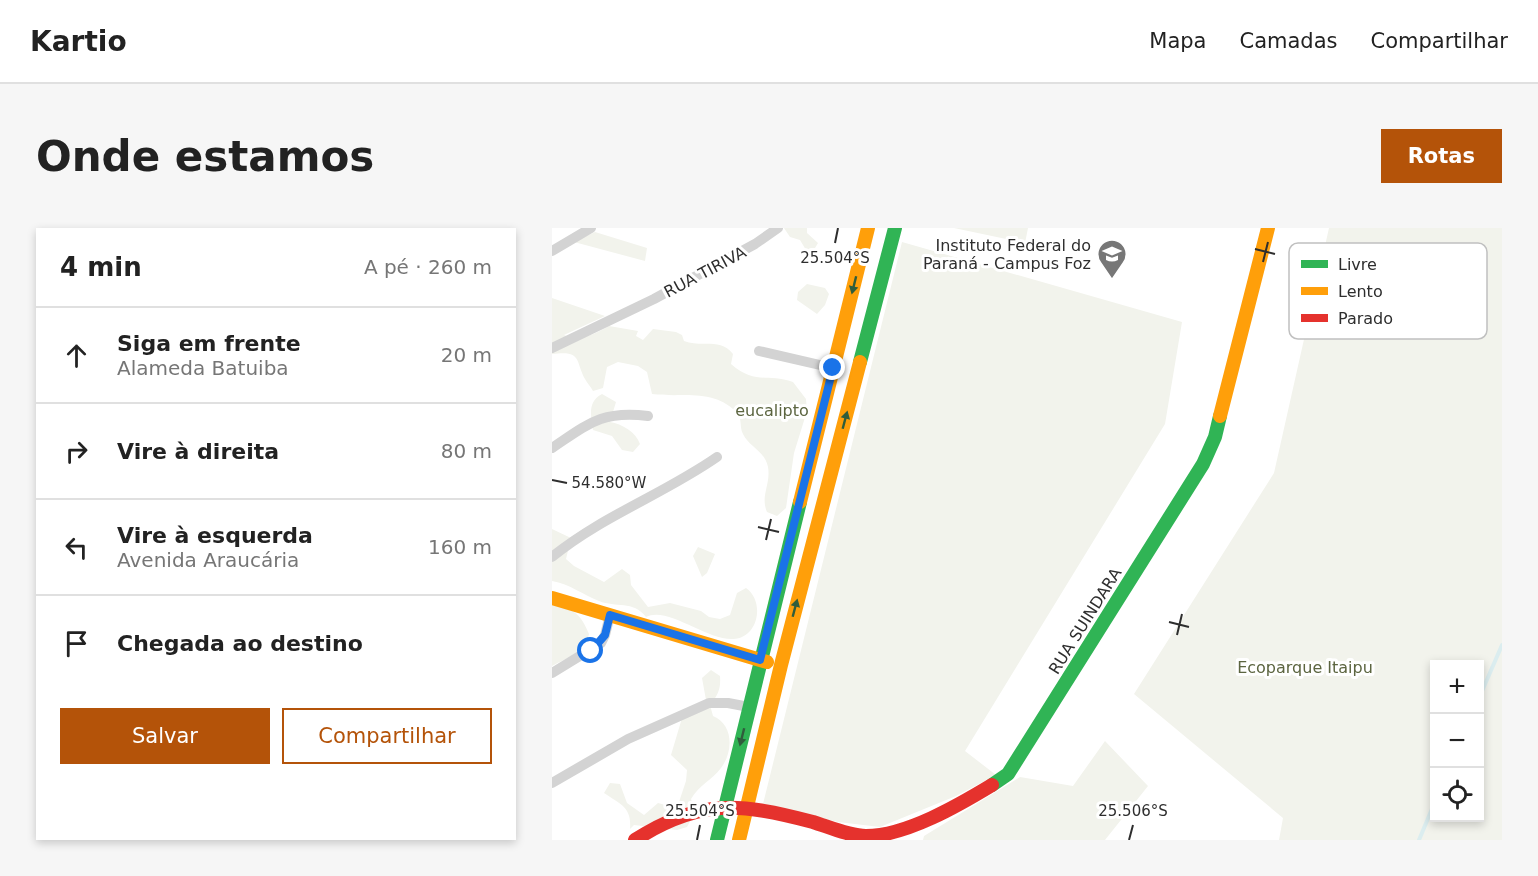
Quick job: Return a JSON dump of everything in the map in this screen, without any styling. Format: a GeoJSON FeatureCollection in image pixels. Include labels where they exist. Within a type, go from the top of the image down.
{"type":"FeatureCollection","features":[{"type":"Feature","properties":{"kind":"street"},"geometry":{"type":"LineString","coordinates":[[552,251],[591,228]]}},
{"type":"Feature","properties":{"kind":"street","name":"RUA TIRIVA"},"geometry":{"type":"LineString","coordinates":[[552,348],[630,312],[755,244],[778,228]]}},
{"type":"Feature","properties":{"kind":"street"},"geometry":{"type":"LineString","coordinates":[[717,840],[868,228]]}},
{"type":"Feature","properties":{"kind":"street"},"geometry":{"type":"LineString","coordinates":[[739,840],[751,810],[781,665],[894,228]]}},
{"type":"Feature","properties":{"kind":"street","name":"RUA SUINDARA"},"geometry":{"type":"LineString","coordinates":[[635,840],[668,819],[689,812],[725,807],[751,810],[865,836],[885,835],[981,794],[1008,774],[1203,464],[1215,437],[1268,228]]}},
{"type":"Feature","properties":{"kind":"street"},"geometry":{"type":"LineString","coordinates":[[759,351],[833,368]]}},
{"type":"Feature","properties":{"kind":"street"},"geometry":{"type":"LineString","coordinates":[[552,448],[584,427],[614,414],[648,416]]}},
{"type":"Feature","properties":{"kind":"street"},"geometry":{"type":"LineString","coordinates":[[552,557],[590,531],[690,476],[717,457]]}},
{"type":"Feature","properties":{"kind":"street"},"geometry":{"type":"LineString","coordinates":[[552,598],[781,665]]}},
{"type":"Feature","properties":{"kind":"street"},"geometry":{"type":"LineString","coordinates":[[552,674],[601,643],[610,615]]}},
{"type":"Feature","properties":{"kind":"street"},"geometry":{"type":"LineString","coordinates":[[552,783],[628,739],[709,703],[728,702],[749,706]]}},
{"type":"Feature","properties":{"kind":"green space"},"geometry":{"type":"Polygon","coordinates":[[[784,228],[807,228],[807,233],[818,243],[815,248],[806,250],[800,240],[790,237],[784,228]]]}},
{"type":"Feature","properties":{"kind":"green space"},"geometry":{"type":"Polygon","coordinates":[[[954,228],[1028,228],[1025,243],[954,228]]]}},
{"type":"Feature","properties":{"kind":"green space","name":"Ecoparque Itaipu"},"geometry":{"type":"Polygon","coordinates":[[[1329,228],[1502,228],[1502,840],[1279,840],[1283,818],[1134,694],[1274,473],[1304,339],[1487,339],[1487,243],[1326,243],[1329,228]]]}},
{"type":"Feature","properties":{"kind":"green space"},"geometry":{"type":"Polygon","coordinates":[[[595,232],[647,248],[645,261],[574,242],[595,232]]]}},
{"type":"Feature","properties":{"kind":"green space"},"geometry":{"type":"Polygon","coordinates":[[[902,242],[1182,322],[1165,424],[965,751],[996,775],[956,796],[880,827],[838,822],[763,804],[902,242]]]}},
{"type":"Feature","properties":{"kind":"green space"},"geometry":{"type":"Polygon","coordinates":[[[807,284],[825,288],[829,294],[825,305],[817,314],[797,300],[798,292],[807,284]]]}},
{"type":"Feature","properties":{"kind":"green space","name":"eucalipto"},"geometry":{"type":"Polygon","coordinates":[[[552,298],[605,316],[564,335],[582,337],[609,326],[638,331],[636,336],[643,340],[653,329],[676,332],[682,335],[684,341],[697,344],[717,344],[728,349],[733,354],[731,364],[754,377],[793,382],[806,399],[807,411],[794,453],[786,508],[777,516],[767,512],[765,501],[768,467],[764,457],[746,438],[738,415],[727,404],[707,397],[652,394],[647,372],[638,366],[618,362],[607,367],[603,388],[593,391],[573,355],[552,354],[552,298]]]}},
{"type":"Feature","properties":{"kind":"green space"},"geometry":{"type":"Polygon","coordinates":[[[602,394],[616,402],[610,422],[628,429],[638,440],[640,444],[633,452],[622,450],[612,436],[593,430],[592,405],[602,394]]]}},
{"type":"Feature","properties":{"kind":"green space"},"geometry":{"type":"Polygon","coordinates":[[[552,529],[571,538],[566,559],[574,566],[604,582],[622,569],[630,575],[631,585],[648,607],[670,603],[701,611],[709,617],[720,619],[730,615],[737,593],[746,588],[756,601],[754,626],[742,637],[722,638],[676,619],[655,615],[646,617],[636,608],[605,603],[552,581],[552,529]]]}},
{"type":"Feature","properties":{"kind":"green space"},"geometry":{"type":"Polygon","coordinates":[[[698,547],[715,554],[707,573],[702,577],[693,556],[698,547]]]}},
{"type":"Feature","properties":{"kind":"green space"},"geometry":{"type":"Polygon","coordinates":[[[552,604],[575,613],[583,621],[589,634],[580,651],[552,666],[552,604]]]}},
{"type":"Feature","properties":{"kind":"green space"},"geometry":{"type":"Polygon","coordinates":[[[711,670],[720,676],[718,692],[710,705],[713,716],[725,725],[728,731],[729,746],[725,761],[691,799],[693,813],[687,827],[677,830],[634,825],[630,829],[627,811],[620,803],[604,793],[610,783],[620,784],[627,803],[644,815],[658,803],[669,806],[679,802],[687,770],[671,755],[682,718],[706,700],[702,678],[711,670]]]}},
{"type":"Feature","properties":{"kind":"green space"},"geometry":{"type":"Polygon","coordinates":[[[1105,741],[1148,786],[1105,840],[923,840],[924,836],[1020,777],[1073,786],[1105,741]]]}},
{"type":"Feature","properties":{"kind":"waterway"},"geometry":{"type":"LineString","coordinates":[[1484,686],[1502,645]]}},
{"type":"Feature","properties":{"kind":"waterway"},"geometry":{"type":"LineString","coordinates":[[1419,840],[1430,814]]}},
{"type":"Feature","properties":{"kind":"traffic: fast"},"geometry":{"type":"LineString","coordinates":[[860,362],[895,228]]}},
{"type":"Feature","properties":{"kind":"traffic: fast"},"geometry":{"type":"LineString","coordinates":[[992,785],[1008,774],[1203,464],[1215,437],[1220,416]]}},
{"type":"Feature","properties":{"kind":"traffic: fast"},"geometry":{"type":"LineString","coordinates":[[717,840],[800,502]]}},
{"type":"Feature","properties":{"kind":"traffic: slow"},"geometry":{"type":"LineString","coordinates":[[800,502],[868,228]]}},
{"type":"Feature","properties":{"kind":"traffic: slow"},"geometry":{"type":"LineString","coordinates":[[1220,416],[1268,228]]}},
{"type":"Feature","properties":{"kind":"traffic: slow"},"geometry":{"type":"LineString","coordinates":[[739,840],[781,665],[860,362]]}},
{"type":"Feature","properties":{"kind":"traffic: slow"},"geometry":{"type":"LineString","coordinates":[[552,598],[767,662]]}},
{"type":"Feature","properties":{"kind":"traffic: jam"},"geometry":{"type":"LineString","coordinates":[[635,840],[658,826],[680,817],[721,808],[764,811],[813,822],[853,835],[882,835],[932,818],[992,785]]}},
{"type":"Feature","properties":{"kind":"place","name":"Instituto Federal do Paraná - Campus Foz"},"geometry":{"type":"Point","coordinates":[1112,280]}},
{"type":"Feature","properties":{"kind":"route"},"geometry":{"type":"LineString","coordinates":[[591,651],[601,643],[610,615],[760,660],[833,368]]}}]}
